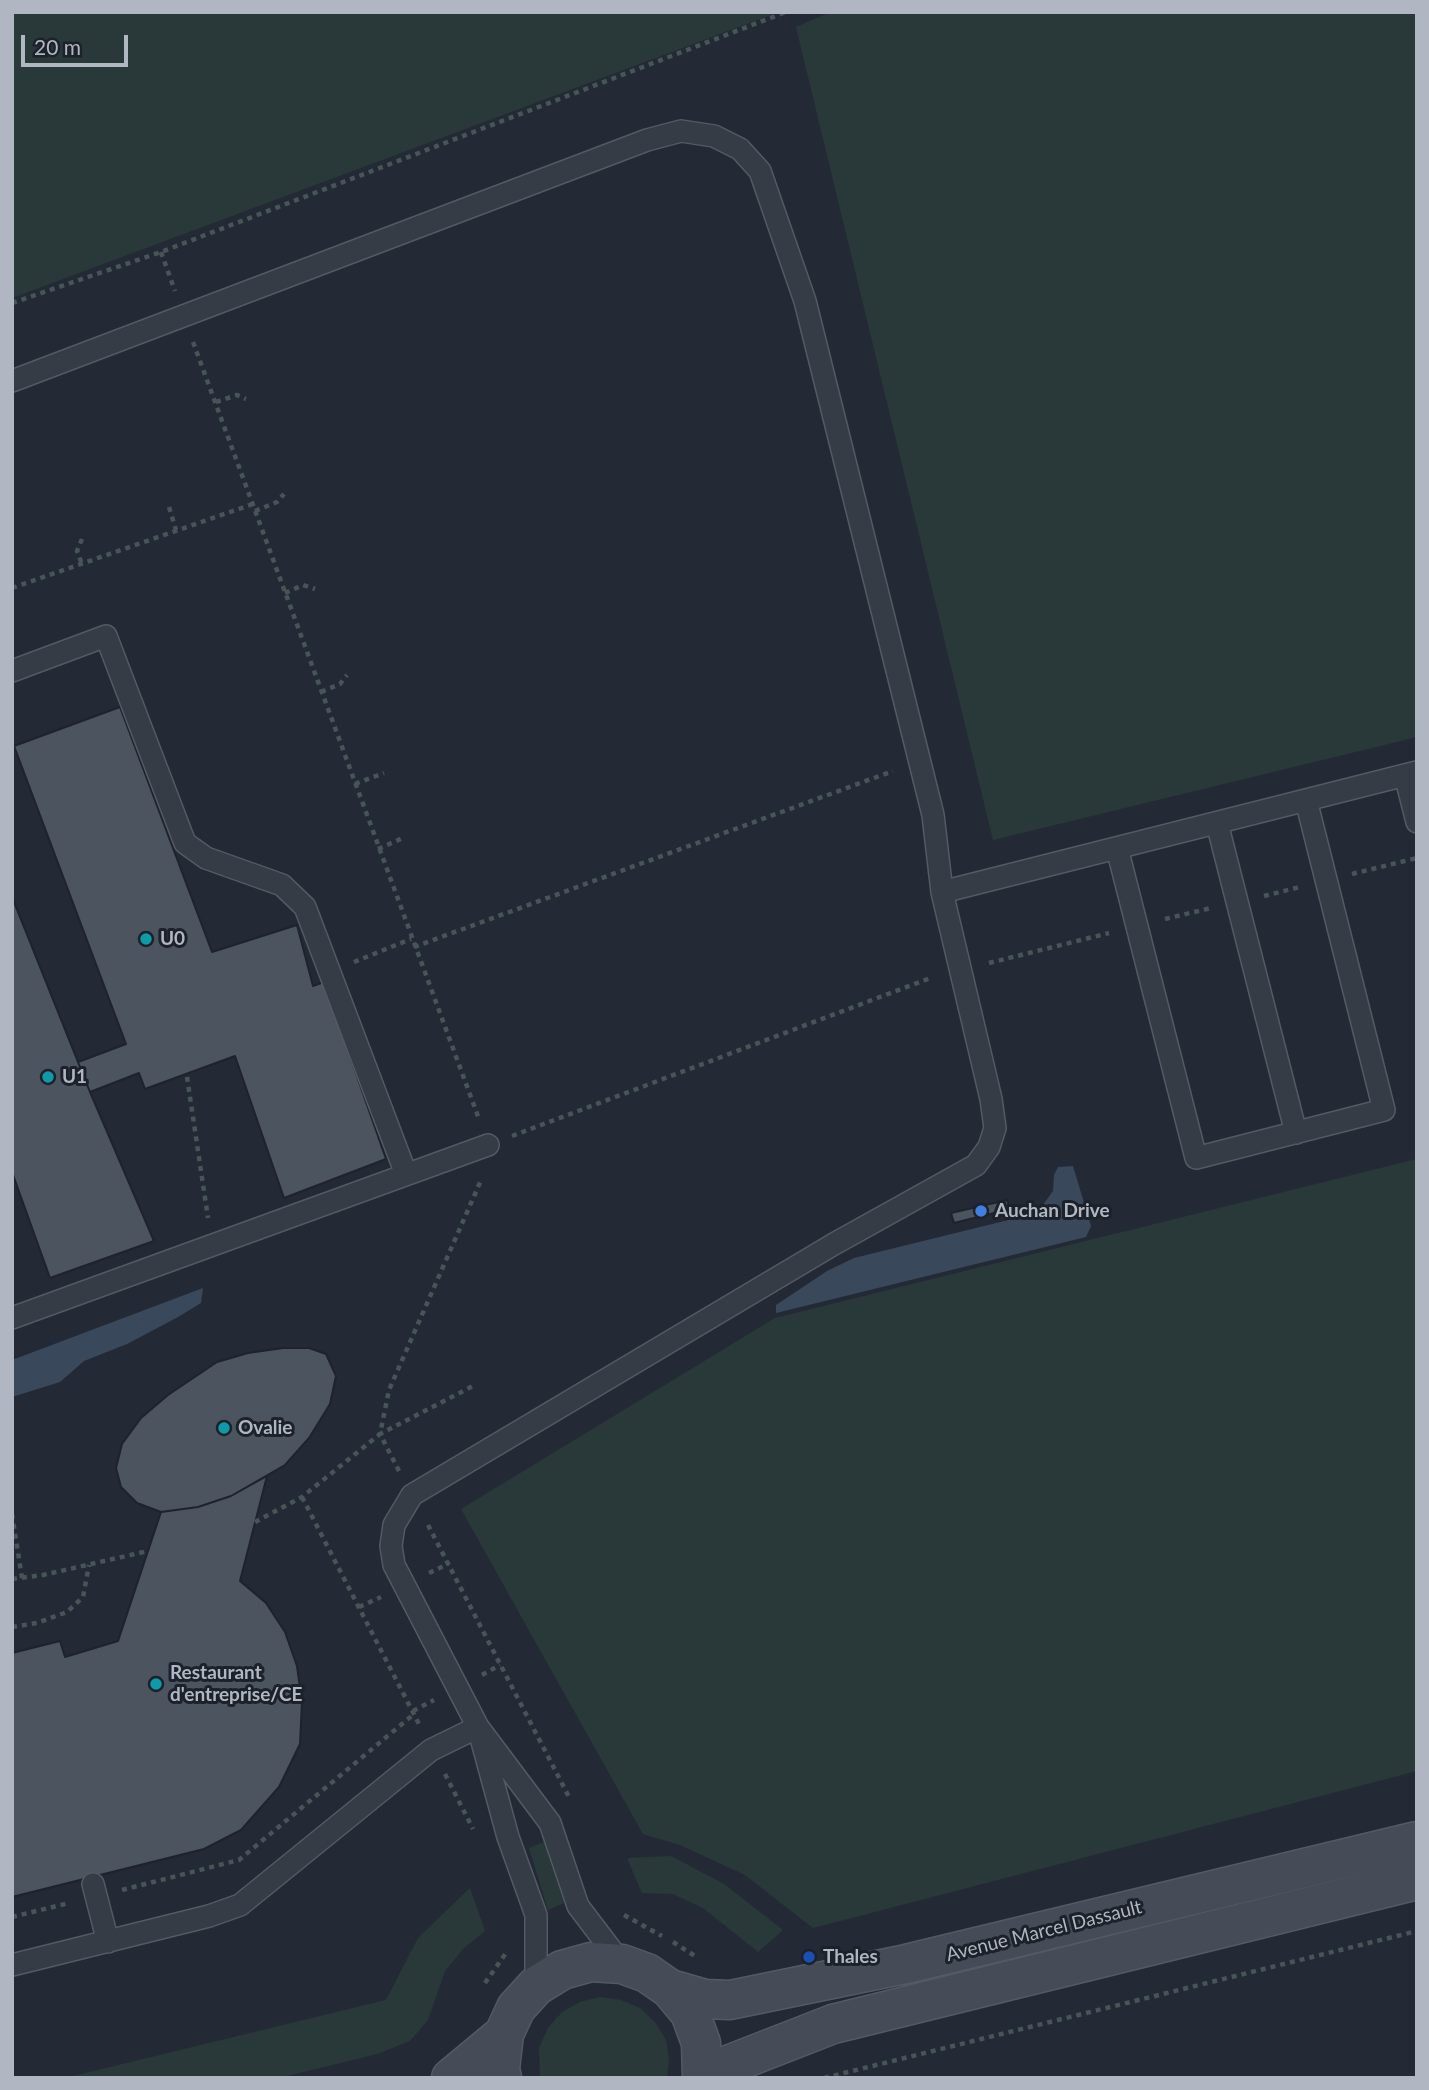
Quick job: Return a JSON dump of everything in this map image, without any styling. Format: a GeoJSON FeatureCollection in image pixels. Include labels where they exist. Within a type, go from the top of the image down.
{"type":"FeatureCollection","features":[{"type":"Feature","properties":{"kind":"main road","name":"Avenue Marcel Dassault"},"geometry":{"type":"LineString","coordinates":[[670,1989],[705,1999],[730,2000],[906,1964],[1417,1841]]}},
{"type":"Feature","properties":{"kind":"main road","name":"Avenue Marcel Dassault"},"geometry":{"type":"LineString","coordinates":[[702,2076],[832,2024],[1417,1880]]}},
{"type":"Feature","properties":{"kind":"main road"},"geometry":{"type":"LineString","coordinates":[[502,2078],[500,2068],[504,2034],[516,2008],[536,1986],[562,1970],[591,1962],[622,1964],[648,1973],[670,1989],[690,2013],[701,2043],[702,2076]]}},
{"type":"Feature","properties":{"kind":"main road"},"geometry":{"type":"LineString","coordinates":[[451,2078],[504,2034]]}},
{"type":"Feature","properties":{"kind":"lane"},"geometry":{"type":"LineString","coordinates":[[12,380],[647,140],[681,131],[715,136],[740,149],[760,171],[805,301],[933,815],[942,892],[991,1099],[995,1128],[989,1147],[976,1165],[834,1244],[412,1495],[394,1525],[391,1546],[394,1565],[478,1727],[550,1823],[578,1906],[622,1964]]}},
{"type":"Feature","properties":{"kind":"lane"},"geometry":{"type":"LineString","coordinates":[[12,671],[106,636],[185,843],[206,858],[282,886],[305,907],[406,1174]]}},
{"type":"Feature","properties":{"kind":"lane"},"geometry":{"type":"LineString","coordinates":[[942,892],[1411,774],[1417,822]]}},
{"type":"Feature","properties":{"kind":"lane"},"geometry":{"type":"LineString","coordinates":[[1117,848],[1196,1158],[1296,1133],[1384,1110],[1306,800]]}},
{"type":"Feature","properties":{"kind":"lane"},"geometry":{"type":"LineString","coordinates":[[1217,823],[1296,1133]]}},
{"type":"Feature","properties":{"kind":"lane"},"geometry":{"type":"LineString","coordinates":[[12,1318],[488,1144]]}},
{"type":"Feature","properties":{"kind":"lane"},"geometry":{"type":"LineString","coordinates":[[12,1965],[209,1916],[240,1905],[431,1750],[478,1727]]}},
{"type":"Feature","properties":{"kind":"lane"},"geometry":{"type":"LineString","coordinates":[[478,1727],[508,1837],[536,1915],[536,1986]]}},
{"type":"Feature","properties":{"kind":"lane"},"geometry":{"type":"LineString","coordinates":[[94,1890],[108,1942]]}},
{"type":"Feature","properties":{"kind":"path"},"geometry":{"type":"LineString","coordinates":[[12,303],[161,252],[786,12]]}},
{"type":"Feature","properties":{"kind":"path"},"geometry":{"type":"LineString","coordinates":[[161,252],[488,1144],[485,1172],[389,1390],[380,1434],[572,1803]]}},
{"type":"Feature","properties":{"kind":"path"},"geometry":{"type":"LineString","coordinates":[[216,402],[237,395],[246,399]]}},
{"type":"Feature","properties":{"kind":"path"},"geometry":{"type":"LineString","coordinates":[[255,511],[277,502],[284,494]]}},
{"type":"Feature","properties":{"kind":"path"},"geometry":{"type":"LineString","coordinates":[[12,588],[253,504]]}},
{"type":"Feature","properties":{"kind":"path"},"geometry":{"type":"LineString","coordinates":[[169,507],[176,530]]}},
{"type":"Feature","properties":{"kind":"path"},"geometry":{"type":"LineString","coordinates":[[82,539],[77,551],[82,564]]}},
{"type":"Feature","properties":{"kind":"path"},"geometry":{"type":"LineString","coordinates":[[285,593],[303,585],[315,589]]}},
{"type":"Feature","properties":{"kind":"path"},"geometry":{"type":"LineString","coordinates":[[321,692],[340,684],[347,675]]}},
{"type":"Feature","properties":{"kind":"path"},"geometry":{"type":"LineString","coordinates":[[414,947],[918,762]]}},
{"type":"Feature","properties":{"kind":"path"},"geometry":{"type":"LineString","coordinates":[[355,783],[384,774]]}},
{"type":"Feature","properties":{"kind":"path"},"geometry":{"type":"LineString","coordinates":[[378,849],[405,837]]}},
{"type":"Feature","properties":{"kind":"path"},"geometry":{"type":"LineString","coordinates":[[392,947],[411,939]]}},
{"type":"Feature","properties":{"kind":"path"},"geometry":{"type":"LineString","coordinates":[[187,1077],[211,1246]]}},
{"type":"Feature","properties":{"kind":"path"},"geometry":{"type":"LineString","coordinates":[[255,1522],[302,1497],[380,1434],[473,1386]]}},
{"type":"Feature","properties":{"kind":"path"},"geometry":{"type":"LineString","coordinates":[[302,1497],[477,1836]]}},
{"type":"Feature","properties":{"kind":"path"},"geometry":{"type":"LineString","coordinates":[[12,1514],[22,1578]]}},
{"type":"Feature","properties":{"kind":"path"},"geometry":{"type":"LineString","coordinates":[[12,1579],[148,1551]]}},
{"type":"Feature","properties":{"kind":"path"},"geometry":{"type":"LineString","coordinates":[[12,1627],[37,1623],[67,1612],[83,1597],[89,1565]]}},
{"type":"Feature","properties":{"kind":"path"},"geometry":{"type":"LineString","coordinates":[[12,1917],[94,1890],[239,1860],[414,1714]]}},
{"type":"Feature","properties":{"kind":"path"},"geometry":{"type":"LineString","coordinates":[[824,2078],[1417,1931]]}},
{"type":"Feature","properties":{"kind":"path"},"geometry":{"type":"LineString","coordinates":[[482,1989],[507,1950]]}},
{"type":"Feature","properties":{"kind":"shaded area"},"geometry":{"type":"Polygon","coordinates":[[[12,12],[779,12],[12,298],[12,12]]]}},
{"type":"Feature","properties":{"kind":"shaded area"},"geometry":{"type":"Polygon","coordinates":[[[831,12],[1417,12],[1417,737],[993,840],[796,27],[831,12]]]}},
{"type":"Feature","properties":{"kind":"shaded area"},"geometry":{"type":"Polygon","coordinates":[[[1417,1159],[1417,1771],[813,1928],[745,1875],[680,1845],[643,1834],[461,1509],[775,1318],[1417,1159]]]}},
{"type":"Feature","properties":{"kind":"shaded area"},"geometry":{"type":"Polygon","coordinates":[[[544,1842],[564,1903],[548,1910],[529,1848],[544,1842]]]}},
{"type":"Feature","properties":{"kind":"shaded area"},"geometry":{"type":"Polygon","coordinates":[[[671,1856],[724,1884],[783,1930],[758,1952],[703,1908],[673,1894],[642,1893],[627,1858],[671,1856]]]}},
{"type":"Feature","properties":{"kind":"shaded area"},"geometry":{"type":"Polygon","coordinates":[[[470,1888],[485,1931],[464,1948],[445,1971],[428,2020],[410,2041],[377,2054],[279,2078],[65,2078],[386,2000],[418,1938],[470,1888]]]}},
{"type":"Feature","properties":{"kind":"shaded area"},"geometry":{"type":"Polygon","coordinates":[[[600,1997],[621,2000],[640,2008],[655,2022],[666,2040],[669,2060],[667,2078],[540,2078],[539,2048],[548,2028],[562,2012],[580,2002],[600,1997]]]}},
{"type":"Feature","properties":{"kind":"water"},"geometry":{"type":"Polygon","coordinates":[[[1073,1166],[1091,1226],[1086,1237],[776,1313],[776,1305],[827,1271],[854,1258],[1037,1213],[1053,1191],[1054,1175],[1058,1167],[1073,1166]]]}},
{"type":"Feature","properties":{"kind":"water"},"geometry":{"type":"Polygon","coordinates":[[[203,1288],[201,1303],[178,1317],[127,1344],[84,1361],[60,1382],[12,1397],[12,1360],[203,1288]]]}},
{"type":"Feature","properties":{"kind":"building","name":"U0"},"geometry":{"type":"Polygon","coordinates":[[[120,707],[212,952],[297,925],[313,986],[324,982],[386,1159],[284,1198],[235,1056],[145,1089],[139,1073],[90,1092],[78,1062],[126,1044],[14,746],[120,707]]]}},
{"type":"Feature","properties":{"kind":"building","name":"U1"},"geometry":{"type":"Polygon","coordinates":[[[12,897],[90,1092],[154,1241],[50,1278],[12,1172],[12,897]]]}},
{"type":"Feature","properties":{"kind":"building","name":"Auchan Drive"},"geometry":{"type":"Polygon","coordinates":[[[1007,1200],[1010,1209],[954,1223],[951,1213],[1007,1200]]]}},
{"type":"Feature","properties":{"kind":"building","name":"Ovalie"},"geometry":{"type":"Polygon","coordinates":[[[283,1348],[309,1348],[326,1354],[336,1376],[330,1404],[309,1438],[285,1465],[231,1496],[198,1507],[161,1512],[137,1503],[121,1487],[116,1468],[122,1444],[141,1418],[168,1395],[217,1362],[248,1353],[283,1348]]]}},
{"type":"Feature","properties":{"kind":"building","name":"Restaurant d'entreprise/CE"},"geometry":{"type":"Polygon","coordinates":[[[267,1476],[240,1581],[266,1603],[285,1632],[297,1666],[302,1702],[300,1744],[279,1787],[241,1830],[204,1849],[12,1897],[12,1653],[60,1641],[65,1657],[118,1641],[161,1512],[198,1507],[231,1496],[267,1476]]]}},
{"type":"Feature","properties":{"kind":"place","name":"U0"},"geometry":{"type":"Point","coordinates":[146,939]}},
{"type":"Feature","properties":{"kind":"place","name":"U1"},"geometry":{"type":"Point","coordinates":[48,1077]}},
{"type":"Feature","properties":{"kind":"place","name":"Auchan Drive"},"geometry":{"type":"Point","coordinates":[981,1211]}},
{"type":"Feature","properties":{"kind":"place","name":"Ovalie"},"geometry":{"type":"Point","coordinates":[224,1428]}},
{"type":"Feature","properties":{"kind":"place","name":"Restaurant d'entreprise/CE"},"geometry":{"type":"Point","coordinates":[156,1684]}},
{"type":"Feature","properties":{"kind":"place","name":"Thales"},"geometry":{"type":"Point","coordinates":[809,1957]}}]}
